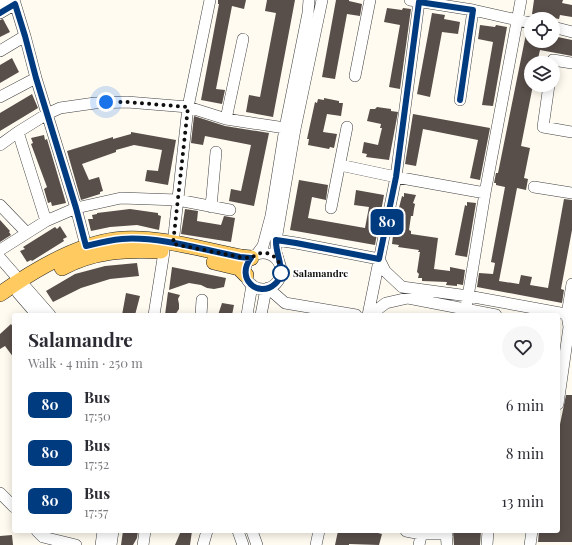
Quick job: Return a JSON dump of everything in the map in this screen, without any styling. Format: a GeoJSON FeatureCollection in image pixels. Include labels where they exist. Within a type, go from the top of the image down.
{"type":"FeatureCollection","features":[{"type":"Feature","properties":{"kind":"main road"},"geometry":{"type":"LineString","coordinates":[[0,306],[21,287],[70,253],[86,246],[123,239],[141,239],[239,268],[249,280]]}},
{"type":"Feature","properties":{"kind":"main road"},"geometry":{"type":"LineString","coordinates":[[0,294],[21,287],[71,263],[96,255],[121,250],[168,248],[240,257],[254,256]]}},
{"type":"Feature","properties":{"kind":"street"},"geometry":{"type":"LineString","coordinates":[[154,313],[178,200],[188,107],[210,0]]}},
{"type":"Feature","properties":{"kind":"street"},"geometry":{"type":"LineString","coordinates":[[247,313],[249,280],[245,268],[247,262],[264,246],[271,216],[285,128],[308,13],[309,0]]}},
{"type":"Feature","properties":{"kind":"street"},"geometry":{"type":"LineString","coordinates":[[261,313],[267,289],[276,284],[280,279],[281,267],[276,252],[276,240],[295,129],[322,0]]}},
{"type":"Feature","properties":{"kind":"street"},"geometry":{"type":"LineString","coordinates":[[355,76],[370,0]]}},
{"type":"Feature","properties":{"kind":"street"},"geometry":{"type":"LineString","coordinates":[[372,313],[386,303],[408,298],[466,313],[521,0]]}},
{"type":"Feature","properties":{"kind":"street"},"geometry":{"type":"LineString","coordinates":[[0,1],[12,1]]}},
{"type":"Feature","properties":{"kind":"street"},"geometry":{"type":"LineString","coordinates":[[0,13],[12,1]]}},
{"type":"Feature","properties":{"kind":"street"},"geometry":{"type":"LineString","coordinates":[[12,1],[25,36],[86,246]]}},
{"type":"Feature","properties":{"kind":"street"},"geometry":{"type":"LineString","coordinates":[[369,313],[396,177],[415,1],[473,10],[524,22]]}},
{"type":"Feature","properties":{"kind":"street"},"geometry":{"type":"LineString","coordinates":[[460,100],[473,10]]}},
{"type":"Feature","properties":{"kind":"street"},"geometry":{"type":"LineString","coordinates":[[560,29],[572,32]]}},
{"type":"Feature","properties":{"kind":"street"},"geometry":{"type":"LineString","coordinates":[[0,50],[25,36]]}},
{"type":"Feature","properties":{"kind":"street"},"geometry":{"type":"LineString","coordinates":[[226,119],[243,39]]}},
{"type":"Feature","properties":{"kind":"street"},"geometry":{"type":"LineString","coordinates":[[560,61],[572,63]]}},
{"type":"Feature","properties":{"kind":"street"},"geometry":{"type":"LineString","coordinates":[[0,98],[36,78]]}},
{"type":"Feature","properties":{"kind":"street"},"geometry":{"type":"LineString","coordinates":[[548,92],[543,127],[572,132]]}},
{"type":"Feature","properties":{"kind":"street"},"geometry":{"type":"LineString","coordinates":[[0,146],[18,132],[47,114],[60,108],[95,103],[127,102],[188,107],[226,119],[285,128]]}},
{"type":"Feature","properties":{"kind":"street"},"geometry":{"type":"LineString","coordinates":[[331,208],[347,127]]}},
{"type":"Feature","properties":{"kind":"street"},"geometry":{"type":"LineString","coordinates":[[18,132],[46,220]]}},
{"type":"Feature","properties":{"kind":"street"},"geometry":{"type":"LineString","coordinates":[[211,207],[216,152]]}},
{"type":"Feature","properties":{"kind":"street"},"geometry":{"type":"LineString","coordinates":[[340,166],[486,193]]}},
{"type":"Feature","properties":{"kind":"street"},"geometry":{"type":"LineString","coordinates":[[534,186],[572,194]]}},
{"type":"Feature","properties":{"kind":"street"},"geometry":{"type":"LineString","coordinates":[[0,250],[46,220],[76,208],[121,198],[178,200],[230,210]]}},
{"type":"Feature","properties":{"kind":"street"},"geometry":{"type":"LineString","coordinates":[[0,205],[26,232]]}},
{"type":"Feature","properties":{"kind":"street"},"geometry":{"type":"LineString","coordinates":[[276,240],[379,259]]}},
{"type":"Feature","properties":{"kind":"street"},"geometry":{"type":"LineString","coordinates":[[254,256],[263,253],[269,254],[275,257],[279,262]]}},
{"type":"Feature","properties":{"kind":"street"},"geometry":{"type":"LineString","coordinates":[[0,258],[21,287],[36,313]]}},
{"type":"Feature","properties":{"kind":"street"},"geometry":{"type":"LineString","coordinates":[[379,259],[385,271],[402,287],[468,296],[559,313]]}},
{"type":"Feature","properties":{"kind":"street"},"geometry":{"type":"LineString","coordinates":[[249,280],[259,288],[267,289],[285,304],[343,313]]}},
{"type":"Feature","properties":{"kind":"street"},"geometry":{"type":"LineString","coordinates":[[560,392],[571,327],[570,315],[572,284]]}},
{"type":"Feature","properties":{"kind":"street"},"geometry":{"type":"LineString","coordinates":[[21,287],[48,313]]}},
{"type":"Feature","properties":{"kind":"street"},"geometry":{"type":"LineString","coordinates":[[201,313],[202,300]]}},
{"type":"Feature","properties":{"kind":"street"},"geometry":{"type":"LineString","coordinates":[[560,313],[570,315]]}},
{"type":"Feature","properties":{"kind":"street"},"geometry":{"type":"LineString","coordinates":[[560,325],[571,327]]}},
{"type":"Feature","properties":{"kind":"street"},"geometry":{"type":"LineString","coordinates":[[0,492],[12,505]]}},
{"type":"Feature","properties":{"kind":"street"},"geometry":{"type":"LineString","coordinates":[[39,533],[43,537],[76,545]]}},
{"type":"Feature","properties":{"kind":"street"},"geometry":{"type":"LineString","coordinates":[[101,545],[104,533]]}},
{"type":"Feature","properties":{"kind":"street"},"geometry":{"type":"LineString","coordinates":[[111,545],[113,533]]}},
{"type":"Feature","properties":{"kind":"street"},"geometry":{"type":"LineString","coordinates":[[143,545],[145,533]]}},
{"type":"Feature","properties":{"kind":"street"},"geometry":{"type":"LineString","coordinates":[[203,545],[206,533]]}},
{"type":"Feature","properties":{"kind":"street"},"geometry":{"type":"LineString","coordinates":[[239,533],[243,545]]}},
{"type":"Feature","properties":{"kind":"street"},"geometry":{"type":"LineString","coordinates":[[253,533],[257,545]]}},
{"type":"Feature","properties":{"kind":"street"},"geometry":{"type":"LineString","coordinates":[[316,545],[319,533]]}},
{"type":"Feature","properties":{"kind":"street"},"geometry":{"type":"LineString","coordinates":[[411,533],[420,537],[447,537]]}},
{"type":"Feature","properties":{"kind":"street"},"geometry":{"type":"LineString","coordinates":[[487,545],[488,533]]}},
{"type":"Feature","properties":{"kind":"street"},"geometry":{"type":"LineString","coordinates":[[530,545],[532,533]]}},
{"type":"Feature","properties":{"kind":"building"},"geometry":{"type":"Polygon","coordinates":[[[218,0],[246,0],[244,9],[232,6],[216,89],[225,90],[222,104],[201,100],[219,4],[218,0]]]}},
{"type":"Feature","properties":{"kind":"building"},"geometry":{"type":"Polygon","coordinates":[[[267,0],[295,0],[273,117],[246,112],[249,95],[260,97],[276,13],[265,11],[267,0]]]}},
{"type":"Feature","properties":{"kind":"building"},"geometry":{"type":"Polygon","coordinates":[[[336,0],[349,0],[362,4],[360,16],[347,14],[335,79],[322,77],[336,0]]]}},
{"type":"Feature","properties":{"kind":"building"},"geometry":{"type":"Polygon","coordinates":[[[534,0],[563,0],[562,3],[572,5],[572,17],[560,15],[560,12],[532,12],[534,0]]]}},
{"type":"Feature","properties":{"kind":"building"},"geometry":{"type":"Polygon","coordinates":[[[387,8],[402,10],[403,8],[411,9],[400,89],[389,87],[400,25],[384,22],[387,8]]]}},
{"type":"Feature","properties":{"kind":"building"},"geometry":{"type":"Polygon","coordinates":[[[432,13],[445,15],[444,19],[460,22],[458,34],[442,32],[430,97],[417,94],[432,13]]]}},
{"type":"Feature","properties":{"kind":"building"},"geometry":{"type":"Polygon","coordinates":[[[3,19],[10,32],[0,37],[0,20],[3,19]]]}},
{"type":"Feature","properties":{"kind":"building"},"geometry":{"type":"Polygon","coordinates":[[[480,25],[507,27],[493,106],[482,105],[493,42],[478,39],[480,25]]]}},
{"type":"Feature","properties":{"kind":"building"},"geometry":{"type":"Polygon","coordinates":[[[560,37],[572,40],[572,56],[540,50],[539,56],[524,56],[524,92],[532,92],[521,146],[530,148],[524,178],[528,179],[526,190],[517,188],[499,281],[519,284],[521,275],[532,277],[530,285],[548,288],[564,199],[572,200],[572,230],[561,289],[564,290],[562,303],[477,287],[479,273],[493,274],[495,263],[491,262],[505,187],[494,183],[496,173],[498,173],[524,44],[524,48],[560,48],[560,37]]]}},
{"type":"Feature","properties":{"kind":"building"},"geometry":{"type":"Polygon","coordinates":[[[12,58],[19,72],[0,83],[0,65],[12,58]]]}},
{"type":"Feature","properties":{"kind":"building"},"geometry":{"type":"Polygon","coordinates":[[[32,94],[38,108],[0,131],[0,113],[32,94]]]}},
{"type":"Feature","properties":{"kind":"building"},"geometry":{"type":"Polygon","coordinates":[[[324,98],[343,103],[341,116],[327,114],[323,132],[337,134],[334,148],[330,147],[329,149],[308,145],[309,139],[307,139],[315,102],[317,103],[318,99],[324,100],[324,98]]]}},
{"type":"Feature","properties":{"kind":"building"},"geometry":{"type":"Polygon","coordinates":[[[377,107],[391,109],[391,111],[398,112],[389,160],[366,157],[367,154],[362,153],[364,142],[378,145],[382,128],[380,128],[381,124],[367,121],[370,109],[375,109],[377,107]]]}},
{"type":"Feature","properties":{"kind":"building"},"geometry":{"type":"Polygon","coordinates":[[[413,114],[490,128],[480,180],[470,178],[478,140],[423,129],[416,166],[405,164],[413,114]]]}},
{"type":"Feature","properties":{"kind":"building"},"geometry":{"type":"Polygon","coordinates":[[[194,116],[225,126],[269,133],[254,206],[229,201],[231,189],[241,191],[251,145],[205,136],[203,145],[191,143],[194,116]]]}},
{"type":"Feature","properties":{"kind":"building"},"geometry":{"type":"Polygon","coordinates":[[[131,132],[176,140],[168,185],[145,181],[147,170],[158,171],[162,150],[134,145],[116,150],[116,152],[82,164],[89,180],[99,177],[103,191],[100,192],[100,194],[81,200],[67,151],[113,137],[113,139],[131,134],[131,132]]]}},
{"type":"Feature","properties":{"kind":"building"},"geometry":{"type":"Polygon","coordinates":[[[44,135],[45,140],[47,139],[66,203],[52,206],[51,202],[48,203],[44,189],[47,187],[31,144],[33,143],[31,138],[44,135]]]}},
{"type":"Feature","properties":{"kind":"building"},"geometry":{"type":"Polygon","coordinates":[[[299,180],[328,185],[326,200],[312,197],[308,218],[365,228],[369,207],[354,205],[356,190],[384,195],[375,245],[290,230],[299,180]]]}},
{"type":"Feature","properties":{"kind":"building"},"geometry":{"type":"Polygon","coordinates":[[[404,193],[416,195],[413,203],[415,204],[409,230],[411,231],[411,234],[438,238],[434,269],[450,271],[450,267],[465,270],[463,285],[446,285],[447,282],[422,281],[422,278],[418,278],[419,274],[417,272],[419,250],[398,247],[399,245],[392,244],[394,227],[404,193]]]}},
{"type":"Feature","properties":{"kind":"building"},"geometry":{"type":"Polygon","coordinates":[[[467,202],[476,203],[467,257],[455,255],[465,205],[467,206],[467,202]]]}},
{"type":"Feature","properties":{"kind":"building"},"geometry":{"type":"Polygon","coordinates":[[[130,209],[158,213],[158,215],[161,216],[159,230],[137,225],[110,227],[91,231],[88,219],[93,219],[92,215],[130,209]]]}},
{"type":"Feature","properties":{"kind":"building"},"geometry":{"type":"Polygon","coordinates":[[[185,209],[198,211],[197,221],[221,225],[224,216],[235,218],[231,242],[181,234],[185,209]]]}},
{"type":"Feature","properties":{"kind":"building"},"geometry":{"type":"Polygon","coordinates":[[[0,220],[10,231],[9,232],[11,235],[0,242],[0,220]]]}},
{"type":"Feature","properties":{"kind":"building"},"geometry":{"type":"Polygon","coordinates":[[[60,226],[67,237],[63,239],[64,241],[32,261],[27,262],[20,251],[25,249],[23,247],[55,227],[57,229],[60,226]]]}},
{"type":"Feature","properties":{"kind":"building"},"geometry":{"type":"Polygon","coordinates":[[[137,263],[139,276],[110,279],[81,288],[53,302],[46,291],[75,274],[105,266],[137,263]]]}},
{"type":"Feature","properties":{"kind":"building"},"geometry":{"type":"Polygon","coordinates":[[[172,267],[226,278],[224,287],[214,289],[189,283],[169,290],[172,267]]]}},
{"type":"Feature","properties":{"kind":"building"},"geometry":{"type":"Polygon","coordinates":[[[168,292],[180,295],[178,299],[179,309],[176,313],[165,313],[168,292]]]}},
{"type":"Feature","properties":{"kind":"building"},"geometry":{"type":"Polygon","coordinates":[[[126,293],[140,296],[136,313],[122,313],[126,293]]]}},
{"type":"Feature","properties":{"kind":"building"},"geometry":{"type":"Polygon","coordinates":[[[222,303],[234,305],[232,313],[219,313],[222,303]]]}},
{"type":"Feature","properties":{"kind":"building"},"geometry":{"type":"Polygon","coordinates":[[[11,324],[12,355],[5,346],[0,349],[0,334],[11,324]]]}},
{"type":"Feature","properties":{"kind":"building"},"geometry":{"type":"Polygon","coordinates":[[[566,395],[572,395],[572,542],[538,542],[539,533],[560,533],[560,424],[566,395]]]}},
{"type":"Feature","properties":{"kind":"building"},"geometry":{"type":"Polygon","coordinates":[[[123,533],[138,533],[133,545],[121,545],[123,533]]]}},
{"type":"Feature","properties":{"kind":"building"},"geometry":{"type":"Polygon","coordinates":[[[180,533],[192,533],[190,545],[175,545],[180,533]]]}},
{"type":"Feature","properties":{"kind":"building"},"geometry":{"type":"Polygon","coordinates":[[[338,533],[382,534],[379,545],[335,545],[338,533]]]}},
{"type":"Feature","properties":{"kind":"building"},"geometry":{"type":"Polygon","coordinates":[[[453,533],[481,533],[480,545],[454,545],[453,533]]]}},
{"type":"Feature","properties":{"kind":"building"},"geometry":{"type":"Polygon","coordinates":[[[12,535],[13,545],[0,545],[0,536],[12,535]]]}},
{"type":"Feature","properties":{"kind":"bus line","name":"80"},"geometry":{"type":"LineString","coordinates":[[0,13],[15,4],[86,246],[123,239],[141,239],[251,258],[247,262],[245,268],[246,275],[252,286],[259,288],[266,289],[271,287],[280,279],[281,267],[276,252],[276,240],[379,259],[396,177],[419,2],[473,10],[460,100]]}},
{"type":"Feature","properties":{"kind":"place","name":"Salamandre"},"geometry":{"type":"Point","coordinates":[281,273]}},
{"type":"Feature","properties":{"kind":"route"},"geometry":{"type":"LineString","coordinates":[[106,102],[127,102],[188,107],[173,244],[240,257],[251,258],[256,254],[269,254],[275,257],[279,262],[281,273]]}}]}
